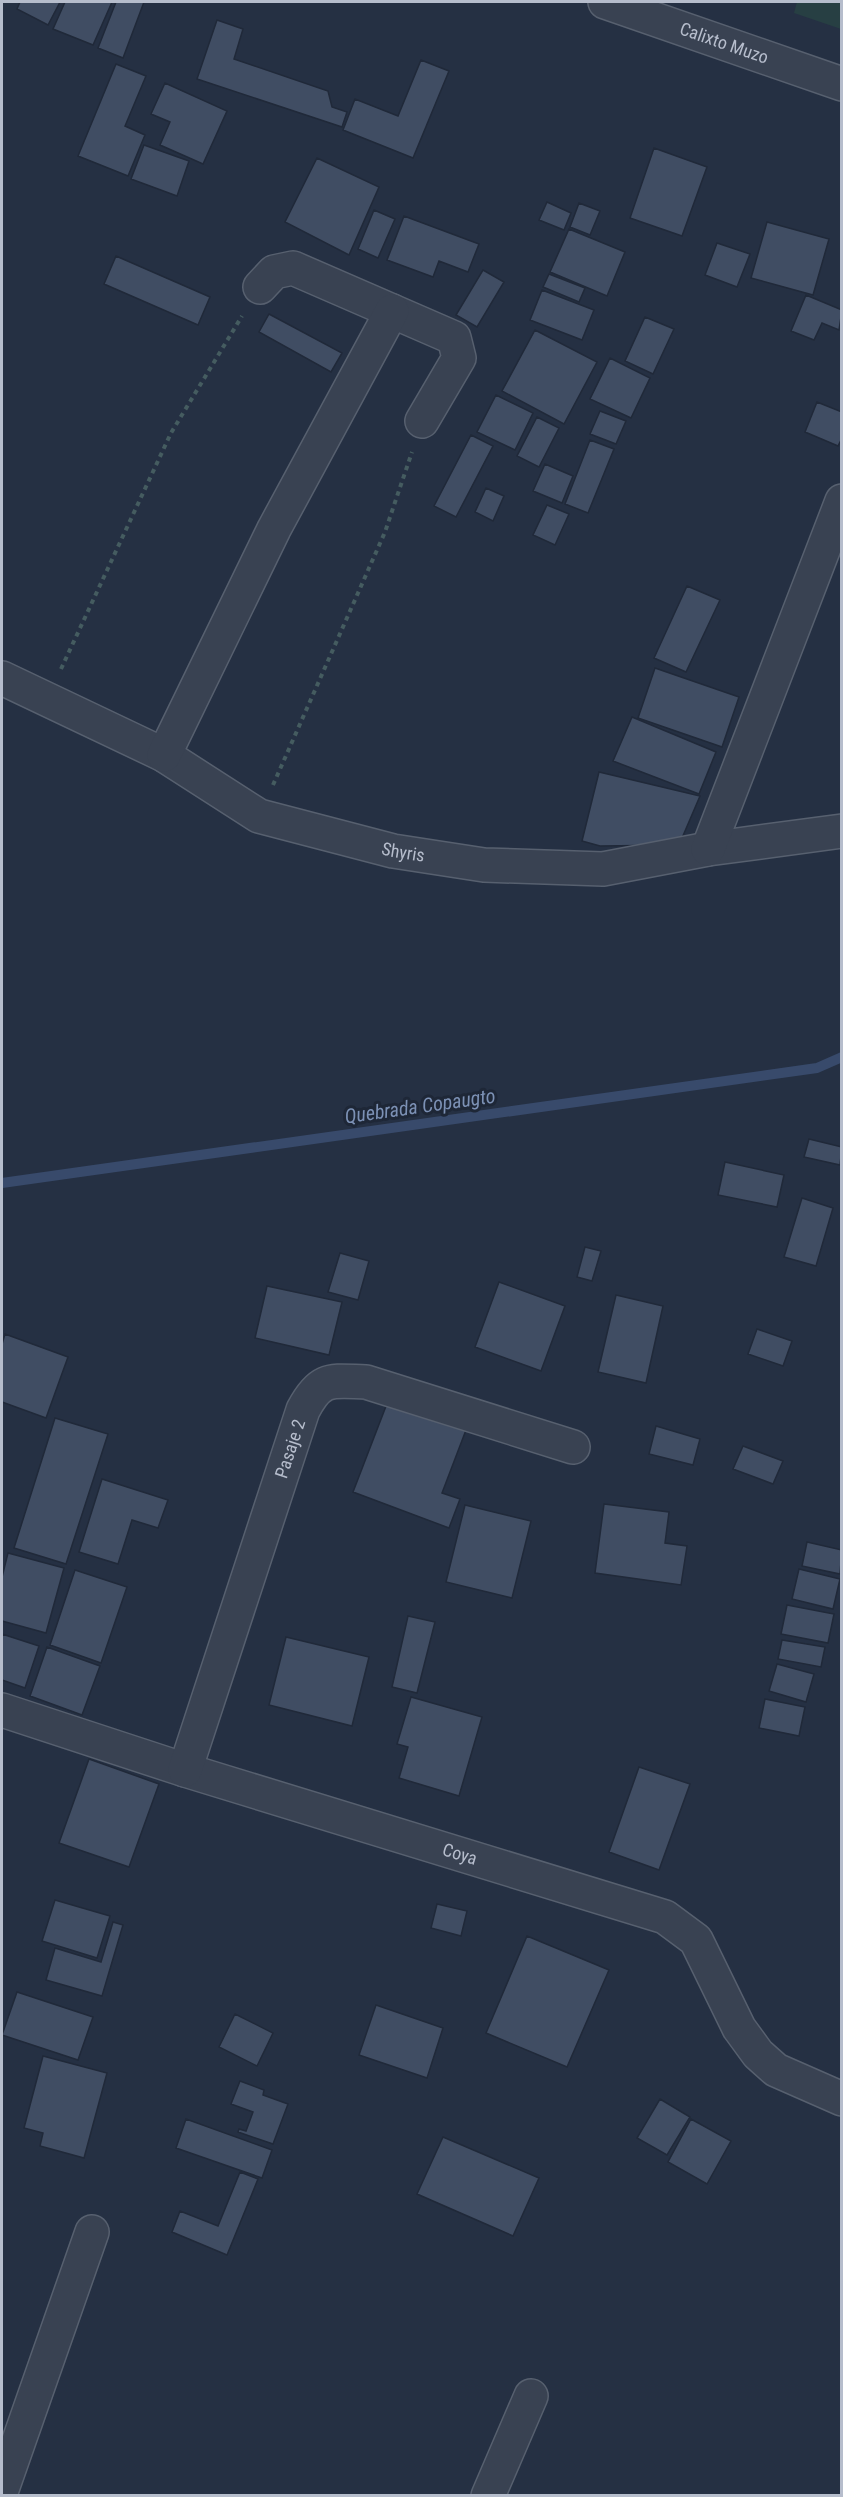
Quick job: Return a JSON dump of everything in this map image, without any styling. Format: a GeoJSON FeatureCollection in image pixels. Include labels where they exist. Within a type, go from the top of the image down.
{"type":"FeatureCollection","features":[{"type":"Feature","properties":{"kind":"street","name":"Calixto Muzo"},"geometry":{"type":"LineString","coordinates":[[605,2],[842,84]]}},
{"type":"Feature","properties":{"kind":"street"},"geometry":{"type":"LineString","coordinates":[[260,287],[274,272],[293,268],[454,338],[459,358],[422,421]]}},
{"type":"Feature","properties":{"kind":"street"},"geometry":{"type":"LineString","coordinates":[[164,755],[274,529],[392,311]]}},
{"type":"Feature","properties":{"kind":"street"},"geometry":{"type":"LineString","coordinates":[[708,849],[842,501]]}},
{"type":"Feature","properties":{"kind":"street","name":"Shyris"},"geometry":{"type":"LineString","coordinates":[[2,678],[164,755],[259,816],[393,851],[484,865],[603,869],[708,849],[842,831]]}},
{"type":"Feature","properties":{"kind":"street","name":"Pasaje 2"},"geometry":{"type":"LineString","coordinates":[[185,1770],[303,1410],[313,1390],[331,1380],[366,1382],[573,1448]]}},
{"type":"Feature","properties":{"kind":"street","name":"Coya"},"geometry":{"type":"LineString","coordinates":[[2,1710],[185,1770],[665,1917],[696,1940],[739,2028],[758,2054],[776,2070],[842,2099]]}},
{"type":"Feature","properties":{"kind":"street"},"geometry":{"type":"LineString","coordinates":[[2,2489],[92,2232]]}},
{"type":"Feature","properties":{"kind":"street"},"geometry":{"type":"LineString","coordinates":[[488,2496],[531,2396]]}},
{"type":"Feature","properties":{"kind":"path"},"geometry":{"type":"LineString","coordinates":[[47,700],[171,433],[260,287]]}},
{"type":"Feature","properties":{"kind":"path"},"geometry":{"type":"LineString","coordinates":[[259,816],[385,532],[422,421]]}},
{"type":"Feature","properties":{"kind":"green space"},"geometry":{"type":"Polygon","coordinates":[[[797,2],[841,2],[841,29],[794,13],[797,2]]]}},
{"type":"Feature","properties":{"kind":"building"},"geometry":{"type":"Polygon","coordinates":[[[20,2],[60,2],[48,25],[17,9],[20,2]]]}},
{"type":"Feature","properties":{"kind":"building"},"geometry":{"type":"Polygon","coordinates":[[[65,2],[112,2],[93,45],[53,29],[65,2]]]}},
{"type":"Feature","properties":{"kind":"building"},"geometry":{"type":"Polygon","coordinates":[[[116,2],[144,2],[123,58],[98,48],[116,2]]]}},
{"type":"Feature","properties":{"kind":"building"},"geometry":{"type":"Polygon","coordinates":[[[217,20],[243,29],[234,59],[328,91],[332,107],[347,112],[342,127],[197,79],[217,20]]]}},
{"type":"Feature","properties":{"kind":"building"},"geometry":{"type":"Polygon","coordinates":[[[421,60],[449,71],[413,158],[343,130],[355,99],[398,116],[421,60]]]}},
{"type":"Feature","properties":{"kind":"building"},"geometry":{"type":"Polygon","coordinates":[[[116,64],[146,76],[125,126],[145,135],[128,176],[78,156],[116,64]]]}},
{"type":"Feature","properties":{"kind":"building"},"geometry":{"type":"Polygon","coordinates":[[[165,83],[227,111],[203,164],[160,145],[170,122],[151,114],[165,83]]]}},
{"type":"Feature","properties":{"kind":"building"},"geometry":{"type":"Polygon","coordinates":[[[144,145],[189,161],[177,196],[131,179],[144,145]]]}},
{"type":"Feature","properties":{"kind":"building"},"geometry":{"type":"Polygon","coordinates":[[[654,148],[707,167],[682,236],[630,218],[654,148]]]}},
{"type":"Feature","properties":{"kind":"building"},"geometry":{"type":"Polygon","coordinates":[[[317,158],[379,187],[349,255],[285,222],[317,158]]]}},
{"type":"Feature","properties":{"kind":"building"},"geometry":{"type":"Polygon","coordinates":[[[547,202],[571,213],[564,230],[539,220],[547,202]]]}},
{"type":"Feature","properties":{"kind":"building"},"geometry":{"type":"Polygon","coordinates":[[[579,203],[600,211],[590,235],[570,227],[579,203]]]}},
{"type":"Feature","properties":{"kind":"building"},"geometry":{"type":"Polygon","coordinates":[[[374,210],[395,219],[378,258],[358,249],[374,210]]]}},
{"type":"Feature","properties":{"kind":"building"},"geometry":{"type":"Polygon","coordinates":[[[404,216],[479,244],[468,272],[439,261],[433,277],[387,260],[404,216]]]}},
{"type":"Feature","properties":{"kind":"building"},"geometry":{"type":"Polygon","coordinates":[[[767,222],[829,239],[813,295],[751,278],[767,222]]]}},
{"type":"Feature","properties":{"kind":"building"},"geometry":{"type":"Polygon","coordinates":[[[569,229],[625,252],[607,296],[550,272],[569,229]]]}},
{"type":"Feature","properties":{"kind":"building"},"geometry":{"type":"Polygon","coordinates":[[[717,243],[750,254],[737,287],[705,275],[717,243]]]}},
{"type":"Feature","properties":{"kind":"building"},"geometry":{"type":"Polygon","coordinates":[[[116,256],[210,297],[198,325],[104,284],[116,256]]]}},
{"type":"Feature","properties":{"kind":"building"},"geometry":{"type":"Polygon","coordinates":[[[483,270],[504,282],[477,327],[456,315],[483,270]]]}},
{"type":"Feature","properties":{"kind":"building"},"geometry":{"type":"Polygon","coordinates":[[[549,274],[585,288],[579,302],[543,287],[549,274]]]}},
{"type":"Feature","properties":{"kind":"building"},"geometry":{"type":"Polygon","coordinates":[[[542,290],[594,310],[582,340],[530,320],[542,290]]]}},
{"type":"Feature","properties":{"kind":"building"},"geometry":{"type":"Polygon","coordinates":[[[806,295],[842,310],[839,330],[822,323],[814,340],[791,331],[806,295]]]}},
{"type":"Feature","properties":{"kind":"building"},"geometry":{"type":"Polygon","coordinates":[[[269,314],[342,353],[331,372],[259,332],[269,314]]]}},
{"type":"Feature","properties":{"kind":"building"},"geometry":{"type":"Polygon","coordinates":[[[645,317],[674,329],[653,374],[625,361],[645,317]]]}},
{"type":"Feature","properties":{"kind":"building"},"geometry":{"type":"Polygon","coordinates":[[[535,330],[597,362],[564,424],[502,391],[535,330]]]}},
{"type":"Feature","properties":{"kind":"building"},"geometry":{"type":"Polygon","coordinates":[[[610,358],[650,378],[631,418],[590,399],[610,358]]]}},
{"type":"Feature","properties":{"kind":"building"},"geometry":{"type":"Polygon","coordinates":[[[496,395],[533,413],[515,450],[477,432],[496,395]]]}},
{"type":"Feature","properties":{"kind":"building"},"geometry":{"type":"Polygon","coordinates":[[[817,402],[842,412],[842,438],[838,446],[805,432],[817,402]]]}},
{"type":"Feature","properties":{"kind":"building"},"geometry":{"type":"Polygon","coordinates":[[[600,411],[626,421],[616,444],[590,434],[600,411]]]}},
{"type":"Feature","properties":{"kind":"building"},"geometry":{"type":"Polygon","coordinates":[[[537,417],[559,428],[539,467],[517,456],[537,417]]]}},
{"type":"Feature","properties":{"kind":"building"},"geometry":{"type":"Polygon","coordinates":[[[471,435],[493,446],[456,517],[434,506],[471,435]]]}},
{"type":"Feature","properties":{"kind":"building"},"geometry":{"type":"Polygon","coordinates":[[[590,440],[614,449],[588,513],[565,504],[590,440]]]}},
{"type":"Feature","properties":{"kind":"building"},"geometry":{"type":"Polygon","coordinates":[[[545,464],[573,476],[562,503],[533,491],[545,464]]]}},
{"type":"Feature","properties":{"kind":"building"},"geometry":{"type":"Polygon","coordinates":[[[486,488],[504,496],[493,521],[475,512],[486,488]]]}},
{"type":"Feature","properties":{"kind":"building"},"geometry":{"type":"Polygon","coordinates":[[[547,505],[569,514],[555,545],[533,535],[547,505]]]}},
{"type":"Feature","properties":{"kind":"building"},"geometry":{"type":"Polygon","coordinates":[[[687,586],[720,600],[686,672],[654,658],[687,586]]]}},
{"type":"Feature","properties":{"kind":"building"},"geometry":{"type":"Polygon","coordinates":[[[655,668],[739,697],[722,747],[638,718],[655,668]]]}},
{"type":"Feature","properties":{"kind":"building"},"geometry":{"type":"Polygon","coordinates":[[[632,717],[716,752],[699,794],[613,761],[632,717]]]}},
{"type":"Feature","properties":{"kind":"building"},"geometry":{"type":"Polygon","coordinates":[[[599,772],[700,796],[679,845],[600,846],[582,841],[599,772]]]}},
{"type":"Feature","properties":{"kind":"building"},"geometry":{"type":"Polygon","coordinates":[[[809,1139],[842,1147],[840,1165],[804,1157],[809,1139]]]}},
{"type":"Feature","properties":{"kind":"building"},"geometry":{"type":"Polygon","coordinates":[[[725,1162],[784,1175],[777,1207],[718,1195],[725,1162]]]}},
{"type":"Feature","properties":{"kind":"building"},"geometry":{"type":"Polygon","coordinates":[[[802,1198],[833,1208],[816,1266],[784,1257],[802,1198]]]}},
{"type":"Feature","properties":{"kind":"building"},"geometry":{"type":"Polygon","coordinates":[[[585,1247],[601,1251],[592,1281],[577,1277],[585,1247]]]}},
{"type":"Feature","properties":{"kind":"building"},"geometry":{"type":"Polygon","coordinates":[[[340,1253],[369,1261],[358,1300],[328,1292],[340,1253]]]}},
{"type":"Feature","properties":{"kind":"building"},"geometry":{"type":"Polygon","coordinates":[[[499,1282],[565,1306],[541,1371],[475,1347],[499,1282]]]}},
{"type":"Feature","properties":{"kind":"building"},"geometry":{"type":"Polygon","coordinates":[[[267,1286],[342,1302],[329,1355],[255,1338],[267,1286]]]}},
{"type":"Feature","properties":{"kind":"building"},"geometry":{"type":"Polygon","coordinates":[[[616,1295],[663,1306],[646,1383],[598,1372],[616,1295]]]}},
{"type":"Feature","properties":{"kind":"building"},"geometry":{"type":"Polygon","coordinates":[[[757,1329],[792,1341],[783,1366],[748,1354],[757,1329]]]}},
{"type":"Feature","properties":{"kind":"building"},"geometry":{"type":"Polygon","coordinates":[[[5,1334],[68,1357],[46,1418],[2,1402],[2,1344],[5,1334]]]}},
{"type":"Feature","properties":{"kind":"building"},"geometry":{"type":"Polygon","coordinates":[[[388,1401],[466,1430],[442,1493],[460,1499],[449,1528],[353,1492],[388,1401]]]}},
{"type":"Feature","properties":{"kind":"building"},"geometry":{"type":"Polygon","coordinates":[[[55,1418],[108,1434],[66,1564],[14,1548],[55,1418]]]}},
{"type":"Feature","properties":{"kind":"building"},"geometry":{"type":"Polygon","coordinates":[[[656,1426],[700,1439],[693,1465],[649,1454],[656,1426]]]}},
{"type":"Feature","properties":{"kind":"building"},"geometry":{"type":"Polygon","coordinates":[[[743,1446],[783,1461],[773,1484],[733,1469],[743,1446]]]}},
{"type":"Feature","properties":{"kind":"building"},"geometry":{"type":"Polygon","coordinates":[[[102,1479],[168,1500],[158,1528],[132,1520],[118,1564],[79,1552],[102,1479]]]}},
{"type":"Feature","properties":{"kind":"building"},"geometry":{"type":"Polygon","coordinates":[[[604,1504],[669,1512],[665,1543],[687,1546],[681,1585],[595,1573],[604,1504]]]}},
{"type":"Feature","properties":{"kind":"building"},"geometry":{"type":"Polygon","coordinates":[[[465,1505],[531,1521],[512,1598],[446,1582],[465,1505]]]}},
{"type":"Feature","properties":{"kind":"building"},"geometry":{"type":"Polygon","coordinates":[[[807,1542],[842,1550],[840,1574],[802,1566],[807,1542]]]}},
{"type":"Feature","properties":{"kind":"building"},"geometry":{"type":"Polygon","coordinates":[[[8,1553],[64,1568],[46,1633],[2,1621],[2,1577],[8,1553]]]}},
{"type":"Feature","properties":{"kind":"building"},"geometry":{"type":"Polygon","coordinates":[[[799,1569],[840,1579],[833,1609],[792,1599],[799,1569]]]}},
{"type":"Feature","properties":{"kind":"building"},"geometry":{"type":"Polygon","coordinates":[[[75,1570],[127,1587],[101,1663],[50,1645],[75,1570]]]}},
{"type":"Feature","properties":{"kind":"building"},"geometry":{"type":"Polygon","coordinates":[[[787,1605],[834,1614],[828,1643],[781,1634],[787,1605]]]}},
{"type":"Feature","properties":{"kind":"building"},"geometry":{"type":"Polygon","coordinates":[[[408,1616],[435,1622],[417,1693],[392,1687],[408,1616]]]}},
{"type":"Feature","properties":{"kind":"building"},"geometry":{"type":"Polygon","coordinates":[[[2,1634],[39,1646],[25,1688],[2,1680],[2,1634]]]}},
{"type":"Feature","properties":{"kind":"building"},"geometry":{"type":"Polygon","coordinates":[[[286,1637],[369,1657],[352,1726],[269,1705],[286,1637]]]}},
{"type":"Feature","properties":{"kind":"building"},"geometry":{"type":"Polygon","coordinates":[[[782,1640],[825,1647],[821,1667],[778,1659],[782,1640]]]}},
{"type":"Feature","properties":{"kind":"building"},"geometry":{"type":"Polygon","coordinates":[[[47,1647],[100,1666],[82,1715],[30,1696],[47,1647]]]}},
{"type":"Feature","properties":{"kind":"building"},"geometry":{"type":"Polygon","coordinates":[[[777,1664],[814,1674],[806,1702],[769,1691],[777,1664]]]}},
{"type":"Feature","properties":{"kind":"building"},"geometry":{"type":"Polygon","coordinates":[[[411,1697],[482,1717],[459,1796],[399,1778],[408,1747],[397,1744],[411,1697]]]}},
{"type":"Feature","properties":{"kind":"building"},"geometry":{"type":"Polygon","coordinates":[[[765,1699],[805,1707],[799,1736],[759,1728],[765,1699]]]}},
{"type":"Feature","properties":{"kind":"building"},"geometry":{"type":"Polygon","coordinates":[[[89,1759],[159,1784],[129,1867],[59,1843],[89,1759]]]}},
{"type":"Feature","properties":{"kind":"building"},"geometry":{"type":"Polygon","coordinates":[[[639,1767],[690,1784],[659,1870],[609,1852],[639,1767]]]}},
{"type":"Feature","properties":{"kind":"building"},"geometry":{"type":"Polygon","coordinates":[[[55,1900],[110,1916],[97,1958],[42,1941],[55,1900]]]}},
{"type":"Feature","properties":{"kind":"building"},"geometry":{"type":"Polygon","coordinates":[[[437,1904],[467,1911],[461,1936],[431,1928],[437,1904]]]}},
{"type":"Feature","properties":{"kind":"building"},"geometry":{"type":"Polygon","coordinates":[[[113,1922],[123,1925],[102,1996],[46,1980],[55,1948],[101,1962],[113,1922]]]}},
{"type":"Feature","properties":{"kind":"building"},"geometry":{"type":"Polygon","coordinates":[[[527,1936],[609,1970],[567,2067],[486,2033],[527,1936]]]}},
{"type":"Feature","properties":{"kind":"building"},"geometry":{"type":"Polygon","coordinates":[[[17,1992],[93,2017],[78,2060],[2,2035],[17,1992]]]}},
{"type":"Feature","properties":{"kind":"building"},"geometry":{"type":"Polygon","coordinates":[[[376,2005],[443,2028],[427,2078],[359,2055],[376,2005]]]}},
{"type":"Feature","properties":{"kind":"building"},"geometry":{"type":"Polygon","coordinates":[[[235,2014],[273,2033],[257,2066],[219,2047],[235,2014]]]}},
{"type":"Feature","properties":{"kind":"building"},"geometry":{"type":"Polygon","coordinates":[[[43,2056],[107,2073],[84,2158],[40,2146],[43,2133],[24,2128],[43,2056]]]}},
{"type":"Feature","properties":{"kind":"building"},"geometry":{"type":"Polygon","coordinates":[[[240,2081],[264,2090],[263,2095],[288,2104],[273,2144],[238,2132],[239,2129],[246,2131],[253,2112],[231,2104],[240,2081]]]}},
{"type":"Feature","properties":{"kind":"building"},"geometry":{"type":"Polygon","coordinates":[[[660,2099],[690,2117],[667,2155],[637,2138],[660,2099]]]}},
{"type":"Feature","properties":{"kind":"building"},"geometry":{"type":"Polygon","coordinates":[[[186,2119],[272,2150],[262,2178],[176,2148],[186,2119]]]}},
{"type":"Feature","properties":{"kind":"building"},"geometry":{"type":"Polygon","coordinates":[[[691,2119],[731,2141],[707,2184],[668,2162],[691,2119]]]}},
{"type":"Feature","properties":{"kind":"building"},"geometry":{"type":"Polygon","coordinates":[[[443,2137],[539,2178],[513,2236],[417,2194],[443,2137]]]}},
{"type":"Feature","properties":{"kind":"building"},"geometry":{"type":"Polygon","coordinates":[[[240,2172],[258,2179],[227,2255],[172,2232],[180,2211],[218,2226],[240,2172]]]}},
{"type":"Feature","properties":{"kind":"waterway","name":"Quebrada Copaugto"},"geometry":{"type":"LineString","coordinates":[[2,1183],[817,1068],[842,1057]]}}]}
